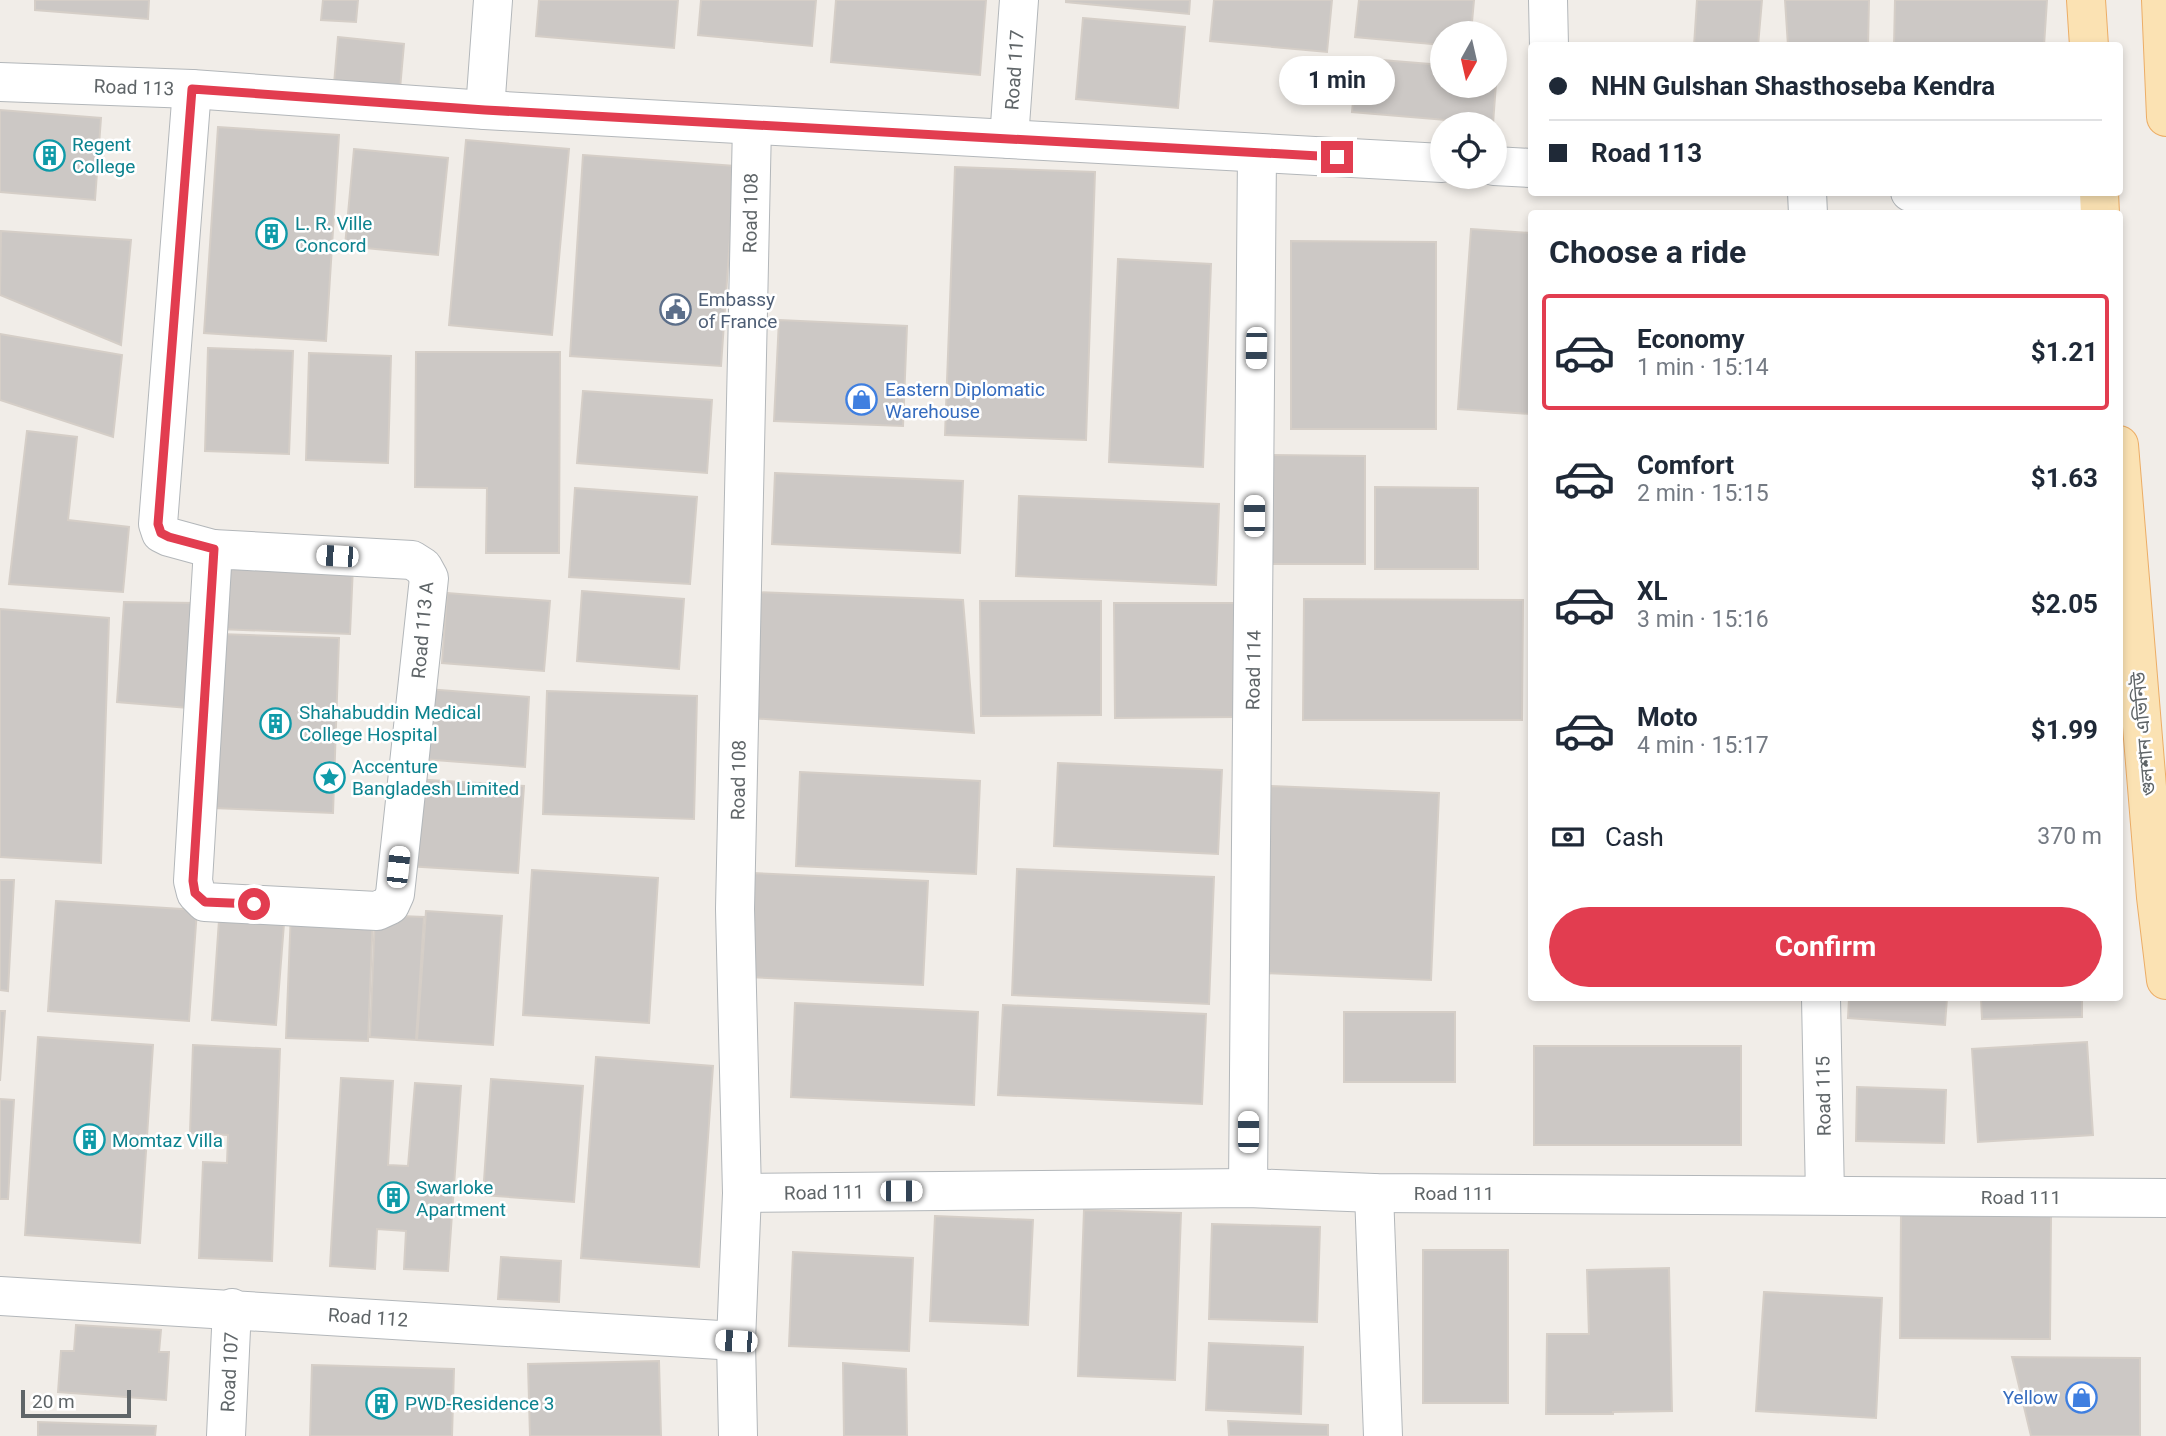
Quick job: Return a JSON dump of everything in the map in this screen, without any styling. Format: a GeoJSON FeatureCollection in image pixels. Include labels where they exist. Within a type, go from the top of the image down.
{"type":"FeatureCollection","features":[{"type":"Feature","properties":{"kind":"main road"},"geometry":{"type":"LineString","coordinates":[[2086,0],[2089,42]]}},
{"type":"Feature","properties":{"kind":"main road"},"geometry":{"type":"LineString","coordinates":[[2161,0],[2166,117]]}},
{"type":"Feature","properties":{"kind":"main road","name":"গুলশান এভিনিউ"},"geometry":{"type":"LineString","coordinates":[[2123,494],[2155,884],[2166,981]]}},
{"type":"Feature","properties":{"kind":"street"},"geometry":{"type":"LineString","coordinates":[[485,110],[493,0]]}},
{"type":"Feature","properties":{"kind":"street","name":"Road 117"},"geometry":{"type":"LineString","coordinates":[[1009,139],[1019,0]]}},
{"type":"Feature","properties":{"kind":"street"},"geometry":{"type":"LineString","coordinates":[[1548,0],[1549,42]]}},
{"type":"Feature","properties":{"kind":"street","name":"Road 113"},"geometry":{"type":"LineString","coordinates":[[0,82],[192,89],[485,110],[1430,162]]}},
{"type":"Feature","properties":{"kind":"street","name":"Road 113 A"},"geometry":{"type":"LineString","coordinates":[[192,89],[158,524],[161,533],[169,537],[214,549],[412,560],[424,566],[429,578],[395,894],[390,905],[377,911],[205,902],[195,893],[193,881],[214,549]]}},
{"type":"Feature","properties":{"kind":"street","name":"Road 108"},"geometry":{"type":"LineString","coordinates":[[738,1436],[736,1341],[742,1193],[735,909],[752,124]]}},
{"type":"Feature","properties":{"kind":"street","name":"Road 114"},"geometry":{"type":"LineString","coordinates":[[1248,1188],[1258,153]]}},
{"type":"Feature","properties":{"kind":"street"},"geometry":{"type":"LineString","coordinates":[[1507,167],[1528,168]]}},
{"type":"Feature","properties":{"kind":"street"},"geometry":{"type":"LineString","coordinates":[[1986,196],[2099,202]]}},
{"type":"Feature","properties":{"kind":"street","name":"Road 115"},"geometry":{"type":"LineString","coordinates":[[1821,1001],[1825,1195]]}},
{"type":"Feature","properties":{"kind":"street","name":"Road 111"},"geometry":{"type":"LineString","coordinates":[[742,1193],[1248,1188],[1374,1193],[2166,1198]]}},
{"type":"Feature","properties":{"kind":"street"},"geometry":{"type":"LineString","coordinates":[[1374,1193],[1383,1436]]}},
{"type":"Feature","properties":{"kind":"street","name":"Road 112"},"geometry":{"type":"LineString","coordinates":[[0,1296],[232,1308],[736,1341]]}},
{"type":"Feature","properties":{"kind":"street","name":"Road 107"},"geometry":{"type":"LineString","coordinates":[[226,1436],[232,1308]]}},
{"type":"Feature","properties":{"kind":"building"},"geometry":{"type":"Polygon","coordinates":[[[35,0],[149,0],[148,19],[35,10],[35,0]]]}},
{"type":"Feature","properties":{"kind":"building"},"geometry":{"type":"Polygon","coordinates":[[[323,0],[358,0],[356,22],[321,20],[323,0]]]}},
{"type":"Feature","properties":{"kind":"building"},"geometry":{"type":"Polygon","coordinates":[[[539,0],[678,0],[674,48],[536,36],[539,0]]]}},
{"type":"Feature","properties":{"kind":"building"},"geometry":{"type":"Polygon","coordinates":[[[701,0],[816,0],[812,46],[698,35],[701,0]]]}},
{"type":"Feature","properties":{"kind":"building"},"geometry":{"type":"Polygon","coordinates":[[[836,0],[986,0],[980,75],[831,62],[836,0]]]}},
{"type":"Feature","properties":{"kind":"building"},"geometry":{"type":"Polygon","coordinates":[[[1066,0],[1190,0],[1189,14],[1066,0]]]}},
{"type":"Feature","properties":{"kind":"building"},"geometry":{"type":"Polygon","coordinates":[[[1214,0],[1332,0],[1327,52],[1210,41],[1214,0]]]}},
{"type":"Feature","properties":{"kind":"building"},"geometry":{"type":"Polygon","coordinates":[[[1359,0],[1474,0],[1472,21],[1430,21],[1430,44],[1355,37],[1359,0]]]}},
{"type":"Feature","properties":{"kind":"building"},"geometry":{"type":"Polygon","coordinates":[[[1697,0],[1762,0],[1758,42],[1694,42],[1697,0]]]}},
{"type":"Feature","properties":{"kind":"building"},"geometry":{"type":"Polygon","coordinates":[[[1785,0],[1869,0],[1868,42],[1788,42],[1785,0]]]}},
{"type":"Feature","properties":{"kind":"building"},"geometry":{"type":"Polygon","coordinates":[[[1895,0],[2047,0],[2044,42],[1894,42],[1895,0]]]}},
{"type":"Feature","properties":{"kind":"building"},"geometry":{"type":"Polygon","coordinates":[[[1083,18],[1185,27],[1178,108],[1076,99],[1083,18]]]}},
{"type":"Feature","properties":{"kind":"building"},"geometry":{"type":"Polygon","coordinates":[[[338,37],[404,44],[400,89],[334,84],[338,37]]]}},
{"type":"Feature","properties":{"kind":"building"},"geometry":{"type":"Polygon","coordinates":[[[1357,58],[1430,64],[1430,98],[1495,98],[1494,112],[1430,112],[1430,119],[1352,112],[1357,58]]]}},
{"type":"Feature","properties":{"kind":"building","name":"Regent College"},"geometry":{"type":"Polygon","coordinates":[[[0,110],[101,118],[95,200],[0,192],[0,110]]]}},
{"type":"Feature","properties":{"kind":"building","name":"L. R. Ville Concord"},"geometry":{"type":"Polygon","coordinates":[[[218,127],[339,135],[326,341],[204,333],[218,127]]]}},
{"type":"Feature","properties":{"kind":"building"},"geometry":{"type":"Polygon","coordinates":[[[466,140],[569,149],[552,335],[449,325],[466,140]]]}},
{"type":"Feature","properties":{"kind":"building"},"geometry":{"type":"Polygon","coordinates":[[[354,149],[448,158],[438,255],[345,246],[354,149]]]}},
{"type":"Feature","properties":{"kind":"building"},"geometry":{"type":"Polygon","coordinates":[[[583,155],[735,166],[721,366],[570,356],[583,155]]]}},
{"type":"Feature","properties":{"kind":"building"},"geometry":{"type":"Polygon","coordinates":[[[955,167],[1095,172],[1086,440],[945,435],[955,167]]]}},
{"type":"Feature","properties":{"kind":"building"},"geometry":{"type":"Polygon","coordinates":[[[1471,229],[1528,233],[1528,414],[1458,409],[1471,229]]]}},
{"type":"Feature","properties":{"kind":"building"},"geometry":{"type":"Polygon","coordinates":[[[1,231],[131,240],[121,345],[0,295],[1,231]]]}},
{"type":"Feature","properties":{"kind":"building"},"geometry":{"type":"Polygon","coordinates":[[[1291,241],[1436,242],[1436,429],[1291,429],[1291,241]]]}},
{"type":"Feature","properties":{"kind":"building"},"geometry":{"type":"Polygon","coordinates":[[[1118,259],[1211,264],[1203,467],[1109,462],[1118,259]]]}},
{"type":"Feature","properties":{"kind":"building"},"geometry":{"type":"Polygon","coordinates":[[[779,320],[907,326],[903,426],[774,421],[779,320]]]}},
{"type":"Feature","properties":{"kind":"building"},"geometry":{"type":"Polygon","coordinates":[[[0,334],[122,355],[113,437],[0,400],[0,334]]]}},
{"type":"Feature","properties":{"kind":"building"},"geometry":{"type":"Polygon","coordinates":[[[208,348],[293,351],[289,454],[205,451],[208,348]]]}},
{"type":"Feature","properties":{"kind":"building"},"geometry":{"type":"Polygon","coordinates":[[[416,352],[560,352],[559,553],[486,553],[487,488],[415,487],[416,352]]]}},
{"type":"Feature","properties":{"kind":"building"},"geometry":{"type":"Polygon","coordinates":[[[309,353],[391,356],[388,463],[306,460],[309,353]]]}},
{"type":"Feature","properties":{"kind":"building"},"geometry":{"type":"Polygon","coordinates":[[[583,391],[712,400],[707,473],[577,463],[583,391]]]}},
{"type":"Feature","properties":{"kind":"building"},"geometry":{"type":"Polygon","coordinates":[[[27,431],[77,437],[68,520],[129,527],[123,592],[9,584],[27,431]]]}},
{"type":"Feature","properties":{"kind":"building"},"geometry":{"type":"Polygon","coordinates":[[[1261,455],[1365,456],[1365,564],[1261,564],[1261,455]]]}},
{"type":"Feature","properties":{"kind":"building"},"geometry":{"type":"Polygon","coordinates":[[[775,473],[963,481],[960,553],[772,544],[775,473]]]}},
{"type":"Feature","properties":{"kind":"building"},"geometry":{"type":"Polygon","coordinates":[[[1375,487],[1478,488],[1478,569],[1375,569],[1375,487]]]}},
{"type":"Feature","properties":{"kind":"building"},"geometry":{"type":"Polygon","coordinates":[[[575,488],[697,497],[690,584],[569,577],[575,488]]]}},
{"type":"Feature","properties":{"kind":"building"},"geometry":{"type":"Polygon","coordinates":[[[1019,496],[1219,504],[1216,585],[1016,576],[1019,496]]]}},
{"type":"Feature","properties":{"kind":"building"},"geometry":{"type":"Polygon","coordinates":[[[220,561],[353,566],[350,634],[218,629],[220,561]]]}},
{"type":"Feature","properties":{"kind":"building"},"geometry":{"type":"Polygon","coordinates":[[[582,591],[684,599],[679,669],[577,661],[582,591]]]}},
{"type":"Feature","properties":{"kind":"building"},"geometry":{"type":"Polygon","coordinates":[[[753,592],[963,600],[974,733],[750,718],[753,592]]]}},
{"type":"Feature","properties":{"kind":"building"},"geometry":{"type":"Polygon","coordinates":[[[447,593],[550,601],[544,671],[442,663],[447,593]]]}},
{"type":"Feature","properties":{"kind":"building"},"geometry":{"type":"Polygon","coordinates":[[[1304,599],[1523,600],[1522,720],[1303,720],[1304,599]]]}},
{"type":"Feature","properties":{"kind":"building"},"geometry":{"type":"Polygon","coordinates":[[[980,601],[1101,601],[1101,715],[981,716],[980,601]]]}},
{"type":"Feature","properties":{"kind":"building"},"geometry":{"type":"Polygon","coordinates":[[[124,602],[196,603],[188,708],[117,702],[124,602]]]}},
{"type":"Feature","properties":{"kind":"building"},"geometry":{"type":"Polygon","coordinates":[[[1114,603],[1234,603],[1235,717],[1115,718],[1114,603]]]}},
{"type":"Feature","properties":{"kind":"building"},"geometry":{"type":"Polygon","coordinates":[[[0,609],[109,618],[101,863],[0,857],[0,609]]]}},
{"type":"Feature","properties":{"kind":"building","name":"Shahabuddin Medical College Hospital"},"geometry":{"type":"Polygon","coordinates":[[[219,634],[339,638],[333,813],[213,808],[219,634]]]}},
{"type":"Feature","properties":{"kind":"building"},"geometry":{"type":"Polygon","coordinates":[[[427,689],[529,697],[525,767],[422,759],[427,689]]]}},
{"type":"Feature","properties":{"kind":"building"},"geometry":{"type":"Polygon","coordinates":[[[547,691],[697,696],[694,819],[543,814],[547,691]]]}},
{"type":"Feature","properties":{"kind":"building"},"geometry":{"type":"Polygon","coordinates":[[[1058,763],[1222,770],[1218,854],[1054,846],[1058,763]]]}},
{"type":"Feature","properties":{"kind":"building"},"geometry":{"type":"Polygon","coordinates":[[[800,772],[980,781],[976,874],[796,866],[800,772]]]}},
{"type":"Feature","properties":{"kind":"building"},"geometry":{"type":"Polygon","coordinates":[[[413,779],[524,786],[518,873],[407,866],[413,779]]]}},
{"type":"Feature","properties":{"kind":"building"},"geometry":{"type":"Polygon","coordinates":[[[1271,786],[1439,793],[1431,980],[1263,973],[1271,786]]]}},
{"type":"Feature","properties":{"kind":"building"},"geometry":{"type":"Polygon","coordinates":[[[1017,869],[1214,877],[1209,1004],[1012,995],[1017,869]]]}},
{"type":"Feature","properties":{"kind":"building"},"geometry":{"type":"Polygon","coordinates":[[[532,870],[658,878],[649,1023],[523,1015],[532,870]]]}},
{"type":"Feature","properties":{"kind":"building"},"geometry":{"type":"Polygon","coordinates":[[[752,873],[928,881],[923,985],[747,977],[752,873]]]}},
{"type":"Feature","properties":{"kind":"building"},"geometry":{"type":"Polygon","coordinates":[[[0,880],[14,880],[8,991],[0,990],[0,880]]]}},
{"type":"Feature","properties":{"kind":"building"},"geometry":{"type":"Polygon","coordinates":[[[56,901],[197,910],[189,1021],[48,1011],[56,901]]]}},
{"type":"Feature","properties":{"kind":"building"},"geometry":{"type":"Polygon","coordinates":[[[220,906],[285,911],[276,1025],[212,1020],[220,906]]]}},
{"type":"Feature","properties":{"kind":"building"},"geometry":{"type":"Polygon","coordinates":[[[291,911],[373,915],[368,1041],[286,1038],[291,911]]]}},
{"type":"Feature","properties":{"kind":"building"},"geometry":{"type":"Polygon","coordinates":[[[426,911],[502,916],[493,1045],[417,1040],[426,911]]]}},
{"type":"Feature","properties":{"kind":"building"},"geometry":{"type":"Polygon","coordinates":[[[375,915],[424,917],[416,1040],[370,1037],[375,915]]]}},
{"type":"Feature","properties":{"kind":"building"},"geometry":{"type":"Polygon","coordinates":[[[1849,1001],[1947,1001],[1945,1025],[1848,1018],[1849,1001]]]}},
{"type":"Feature","properties":{"kind":"building"},"geometry":{"type":"Polygon","coordinates":[[[1981,1001],[2082,1001],[2082,1017],[1982,1019],[1981,1001]]]}},
{"type":"Feature","properties":{"kind":"building"},"geometry":{"type":"Polygon","coordinates":[[[795,1003],[978,1012],[974,1105],[791,1097],[795,1003]]]}},
{"type":"Feature","properties":{"kind":"building"},"geometry":{"type":"Polygon","coordinates":[[[1003,1005],[1206,1014],[1202,1104],[998,1095],[1003,1005]]]}},
{"type":"Feature","properties":{"kind":"building"},"geometry":{"type":"Polygon","coordinates":[[[0,1011],[5,1011],[0,1081],[0,1011]]]}},
{"type":"Feature","properties":{"kind":"building"},"geometry":{"type":"Polygon","coordinates":[[[1344,1012],[1455,1012],[1455,1082],[1344,1082],[1344,1012]]]}},
{"type":"Feature","properties":{"kind":"building","name":"Momtaz Villa"},"geometry":{"type":"Polygon","coordinates":[[[38,1037],[153,1045],[140,1243],[25,1235],[38,1037]]]}},
{"type":"Feature","properties":{"kind":"building"},"geometry":{"type":"Polygon","coordinates":[[[2087,1042],[2093,1135],[1978,1142],[1972,1049],[2087,1042]]]}},
{"type":"Feature","properties":{"kind":"building"},"geometry":{"type":"Polygon","coordinates":[[[193,1045],[280,1049],[272,1261],[199,1258],[203,1162],[227,1163],[228,1135],[190,1133],[193,1045]]]}},
{"type":"Feature","properties":{"kind":"building"},"geometry":{"type":"Polygon","coordinates":[[[1534,1046],[1741,1046],[1741,1145],[1534,1145],[1534,1046]]]}},
{"type":"Feature","properties":{"kind":"building"},"geometry":{"type":"Polygon","coordinates":[[[596,1057],[713,1066],[699,1267],[581,1258],[596,1057]]]}},
{"type":"Feature","properties":{"kind":"building","name":"Swarloke Apartment"},"geometry":{"type":"Polygon","coordinates":[[[341,1078],[393,1081],[388,1165],[408,1166],[415,1083],[461,1086],[448,1271],[404,1269],[406,1231],[377,1229],[375,1269],[330,1266],[341,1078]]]}},
{"type":"Feature","properties":{"kind":"building"},"geometry":{"type":"Polygon","coordinates":[[[491,1079],[583,1086],[574,1202],[483,1195],[491,1079]]]}},
{"type":"Feature","properties":{"kind":"building"},"geometry":{"type":"Polygon","coordinates":[[[1857,1087],[1946,1090],[1944,1143],[1856,1141],[1857,1087]]]}},
{"type":"Feature","properties":{"kind":"building"},"geometry":{"type":"Polygon","coordinates":[[[0,1099],[14,1100],[8,1199],[0,1199],[0,1099]]]}},
{"type":"Feature","properties":{"kind":"building"},"geometry":{"type":"Polygon","coordinates":[[[1084,1210],[1181,1213],[1175,1380],[1078,1376],[1084,1210]]]}},
{"type":"Feature","properties":{"kind":"building"},"geometry":{"type":"Polygon","coordinates":[[[1901,1215],[2051,1216],[2050,1339],[1900,1338],[1901,1215]]]}},
{"type":"Feature","properties":{"kind":"building"},"geometry":{"type":"Polygon","coordinates":[[[935,1216],[1033,1220],[1028,1325],[930,1321],[935,1216]]]}},
{"type":"Feature","properties":{"kind":"building"},"geometry":{"type":"Polygon","coordinates":[[[1212,1224],[1320,1227],[1317,1322],[1209,1319],[1212,1224]]]}},
{"type":"Feature","properties":{"kind":"building"},"geometry":{"type":"Polygon","coordinates":[[[1423,1250],[1508,1250],[1508,1403],[1423,1403],[1423,1250]]]}},
{"type":"Feature","properties":{"kind":"building"},"geometry":{"type":"Polygon","coordinates":[[[793,1252],[913,1258],[909,1351],[789,1346],[793,1252]]]}},
{"type":"Feature","properties":{"kind":"building"},"geometry":{"type":"Polygon","coordinates":[[[501,1257],[561,1261],[559,1302],[498,1299],[501,1257]]]}},
{"type":"Feature","properties":{"kind":"building"},"geometry":{"type":"Polygon","coordinates":[[[1669,1268],[1672,1411],[1546,1414],[1547,1334],[1589,1334],[1587,1270],[1669,1268]]]}},
{"type":"Feature","properties":{"kind":"building"},"geometry":{"type":"Polygon","coordinates":[[[1764,1292],[1882,1298],[1876,1418],[1756,1411],[1764,1292]]]}},
{"type":"Feature","properties":{"kind":"building"},"geometry":{"type":"Polygon","coordinates":[[[76,1325],[161,1330],[159,1352],[169,1352],[166,1400],[58,1392],[61,1351],[74,1351],[76,1325]]]}},
{"type":"Feature","properties":{"kind":"building"},"geometry":{"type":"Polygon","coordinates":[[[1209,1343],[1303,1347],[1301,1414],[1206,1410],[1209,1343]]]}},
{"type":"Feature","properties":{"kind":"building","name":"Yellow"},"geometry":{"type":"Polygon","coordinates":[[[2012,1357],[2140,1358],[2140,1436],[2031,1436],[2012,1357]]]}},
{"type":"Feature","properties":{"kind":"building"},"geometry":{"type":"Polygon","coordinates":[[[659,1361],[661,1436],[530,1436],[528,1364],[659,1361]]]}},
{"type":"Feature","properties":{"kind":"building"},"geometry":{"type":"Polygon","coordinates":[[[843,1363],[906,1369],[907,1436],[844,1436],[843,1363]]]}},
{"type":"Feature","properties":{"kind":"building","name":"PWD-Residence 3"},"geometry":{"type":"Polygon","coordinates":[[[312,1365],[454,1369],[452,1436],[310,1436],[312,1365]]]}},
{"type":"Feature","properties":{"kind":"building"},"geometry":{"type":"Polygon","coordinates":[[[1228,1421],[1328,1425],[1328,1436],[1229,1436],[1228,1421]]]}},
{"type":"Feature","properties":{"kind":"building"},"geometry":{"type":"Polygon","coordinates":[[[38,1422],[156,1426],[155,1436],[38,1436],[38,1422]]]}},
{"type":"Feature","properties":{"kind":"place","name":"Regent College"},"geometry":{"type":"Point","coordinates":[49,155]}},
{"type":"Feature","properties":{"kind":"place","name":"L. R. Ville Concord"},"geometry":{"type":"Point","coordinates":[272,234]}},
{"type":"Feature","properties":{"kind":"place","name":"Embassy of France"},"geometry":{"type":"Point","coordinates":[675,310]}},
{"type":"Feature","properties":{"kind":"place","name":"Eastern Diplomatic Warehouse"},"geometry":{"type":"Point","coordinates":[862,400]}},
{"type":"Feature","properties":{"kind":"place","name":"Shahabuddin Medical College Hospital"},"geometry":{"type":"Point","coordinates":[276,723]}},
{"type":"Feature","properties":{"kind":"place","name":"Accenture Bangladesh Limited"},"geometry":{"type":"Point","coordinates":[329,777]}},
{"type":"Feature","properties":{"kind":"place","name":"Momtaz Villa"},"geometry":{"type":"Point","coordinates":[89,1140]}},
{"type":"Feature","properties":{"kind":"place","name":"Swarloke Apartment"},"geometry":{"type":"Point","coordinates":[393,1198]}},
{"type":"Feature","properties":{"kind":"place","name":"Yellow"},"geometry":{"type":"Point","coordinates":[2081,1397]}},
{"type":"Feature","properties":{"kind":"place","name":"PWD-Residence 3"},"geometry":{"type":"Point","coordinates":[382,1403]}},
{"type":"Feature","properties":{"kind":"route"},"geometry":{"type":"LineString","coordinates":[[254,904],[205,902],[195,893],[193,881],[214,549],[169,537],[161,533],[158,524],[192,89],[485,110],[1337,157]]}}]}
